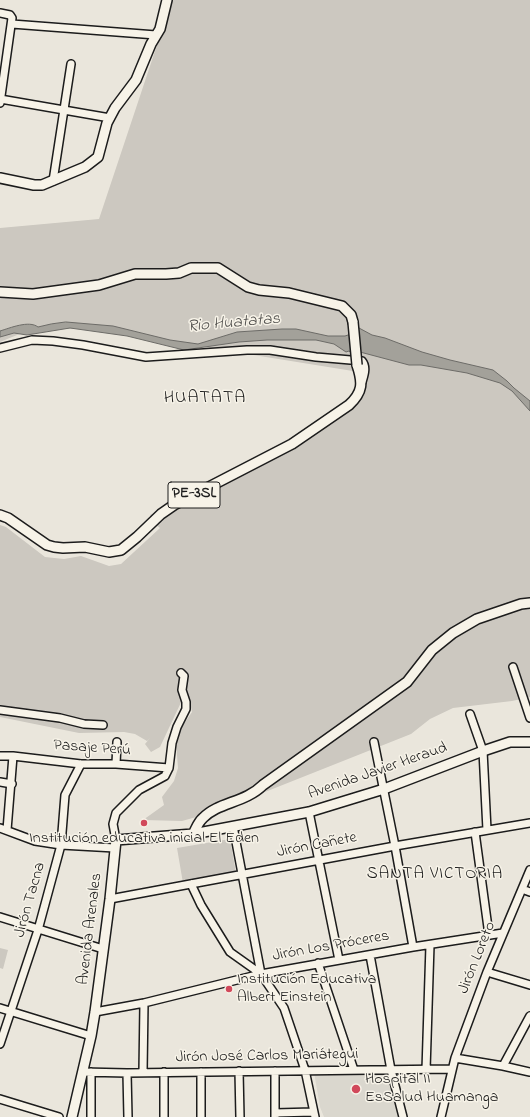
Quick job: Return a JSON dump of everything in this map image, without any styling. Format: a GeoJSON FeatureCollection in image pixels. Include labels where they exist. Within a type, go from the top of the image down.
{"type":"FeatureCollection","features":[{"type":"Feature","properties":{"kind":"main road"},"geometry":{"type":"LineString","coordinates":[[0,178],[34,186],[42,185],[85,167],[98,157],[107,123],[115,108],[136,80],[146,55],[160,29],[166,0]]}},
{"type":"Feature","properties":{"kind":"main road"},"geometry":{"type":"LineString","coordinates":[[0,292],[33,294],[99,285],[135,274],[166,274],[179,273],[191,268],[218,268],[248,287],[259,290],[289,293],[342,306],[351,315],[353,322],[361,390]]}},
{"type":"Feature","properties":{"kind":"main road","name":"PE-3SL"},"geometry":{"type":"LineString","coordinates":[[0,514],[47,545],[54,547],[85,547],[109,552],[121,550],[167,509],[292,444],[349,405],[361,390]]}},
{"type":"Feature","properties":{"kind":"main road"},"geometry":{"type":"LineString","coordinates":[[193,834],[203,817],[216,809],[256,792],[262,785],[406,682],[432,650],[453,632],[476,619],[521,604],[530,603]]}},
{"type":"Feature","properties":{"kind":"main road","name":"Avenida Javier Heraud"},"geometry":{"type":"LineString","coordinates":[[116,844],[193,834],[310,812],[384,789],[510,742],[530,742]]}},
{"type":"Feature","properties":{"kind":"main road","name":"Avenida Arenales"},"geometry":{"type":"LineString","coordinates":[[72,1117],[87,1072],[116,844]]}},
{"type":"Feature","properties":{"kind":"street"},"geometry":{"type":"LineString","coordinates":[[0,13],[10,15],[12,18],[0,100],[110,118]]}},
{"type":"Feature","properties":{"kind":"street"},"geometry":{"type":"LineString","coordinates":[[12,24],[156,35]]}},
{"type":"Feature","properties":{"kind":"street"},"geometry":{"type":"LineString","coordinates":[[53,181],[71,64]]}},
{"type":"Feature","properties":{"kind":"street"},"geometry":{"type":"LineString","coordinates":[[0,348],[32,340],[83,345],[146,357],[247,350],[270,350],[316,357],[362,361],[365,369],[361,390]]}},
{"type":"Feature","properties":{"kind":"street"},"geometry":{"type":"LineString","coordinates":[[513,667],[530,718]]}},
{"type":"Feature","properties":{"kind":"street"},"geometry":{"type":"LineString","coordinates":[[169,768],[172,743],[177,727],[186,709],[186,702],[182,690],[184,676],[182,673]]}},
{"type":"Feature","properties":{"kind":"street"},"geometry":{"type":"LineString","coordinates":[[0,710],[60,718],[84,724],[103,725]]}},
{"type":"Feature","properties":{"kind":"street"},"geometry":{"type":"LineString","coordinates":[[470,714],[483,751],[487,830]]}},
{"type":"Feature","properties":{"kind":"street"},"geometry":{"type":"LineString","coordinates":[[116,764],[117,742]]}},
{"type":"Feature","properties":{"kind":"street"},"geometry":{"type":"LineString","coordinates":[[374,742],[396,846],[413,947]]}},
{"type":"Feature","properties":{"kind":"street","name":"Pasaje Perú"},"geometry":{"type":"LineString","coordinates":[[0,756],[13,756],[81,764],[116,764],[169,768]]}},
{"type":"Feature","properties":{"kind":"street"},"geometry":{"type":"LineString","coordinates":[[13,756],[12,784],[3,829],[35,841],[61,845],[116,844]]}},
{"type":"Feature","properties":{"kind":"street","name":"Jirón Tacna"},"geometry":{"type":"LineString","coordinates":[[0,1044],[38,930],[61,845],[65,795],[81,764]]}},
{"type":"Feature","properties":{"kind":"street","name":"Avenida Arenales"},"geometry":{"type":"LineString","coordinates":[[116,844],[113,824],[116,813],[139,790],[165,776],[169,768]]}},
{"type":"Feature","properties":{"kind":"street"},"geometry":{"type":"LineString","coordinates":[[0,782],[12,784]]}},
{"type":"Feature","properties":{"kind":"street"},"geometry":{"type":"LineString","coordinates":[[310,812],[339,960]]}},
{"type":"Feature","properties":{"kind":"street","name":"Jirón Cañete"},"geometry":{"type":"LineString","coordinates":[[110,899],[396,846],[530,823]]}},
{"type":"Feature","properties":{"kind":"street"},"geometry":{"type":"LineString","coordinates":[[233,826],[261,974]]}},
{"type":"Feature","properties":{"kind":"street"},"geometry":{"type":"LineString","coordinates":[[475,832],[489,935]]}},
{"type":"Feature","properties":{"kind":"street","name":"Jirón Loreto"},"geometry":{"type":"LineString","coordinates":[[441,1117],[455,1058],[487,972],[530,870]]}},
{"type":"Feature","properties":{"kind":"street"},"geometry":{"type":"LineString","coordinates":[[191,884],[201,905],[230,952],[261,974],[284,1008],[305,1070],[314,1114],[275,1115],[275,1071]]}},
{"type":"Feature","properties":{"kind":"street"},"geometry":{"type":"LineString","coordinates":[[522,889],[530,892]]}},
{"type":"Feature","properties":{"kind":"street"},"geometry":{"type":"LineString","coordinates":[[0,917],[103,950]]}},
{"type":"Feature","properties":{"kind":"street","name":"Jirón Los Próceres"},"geometry":{"type":"LineString","coordinates":[[95,1012],[144,1003],[261,974],[318,963],[503,934]]}},
{"type":"Feature","properties":{"kind":"street"},"geometry":{"type":"LineString","coordinates":[[426,1070],[430,945]]}},
{"type":"Feature","properties":{"kind":"street"},"geometry":{"type":"LineString","coordinates":[[370,954],[391,1070],[403,1117]]}},
{"type":"Feature","properties":{"kind":"street"},"geometry":{"type":"LineString","coordinates":[[318,963],[354,1070]]}},
{"type":"Feature","properties":{"kind":"street"},"geometry":{"type":"LineString","coordinates":[[487,972],[530,985]]}},
{"type":"Feature","properties":{"kind":"street"},"geometry":{"type":"LineString","coordinates":[[143,1072],[144,1003]]}},
{"type":"Feature","properties":{"kind":"street"},"geometry":{"type":"LineString","coordinates":[[0,1008],[91,1036]]}},
{"type":"Feature","properties":{"kind":"street"},"geometry":{"type":"LineString","coordinates":[[503,1066],[530,1016]]}},
{"type":"Feature","properties":{"kind":"street"},"geometry":{"type":"LineString","coordinates":[[455,1058],[530,1072]]}},
{"type":"Feature","properties":{"kind":"street","name":"Jirón José Carlos Mariátegui"},"geometry":{"type":"LineString","coordinates":[[87,1072],[452,1069]]}},
{"type":"Feature","properties":{"kind":"street"},"geometry":{"type":"LineString","coordinates":[[239,1071],[240,1117]]}},
{"type":"Feature","properties":{"kind":"street"},"geometry":{"type":"LineString","coordinates":[[87,1072],[91,1117]]}},
{"type":"Feature","properties":{"kind":"street"},"geometry":{"type":"LineString","coordinates":[[127,1072],[128,1117]]}},
{"type":"Feature","properties":{"kind":"street"},"geometry":{"type":"LineString","coordinates":[[164,1072],[164,1117]]}},
{"type":"Feature","properties":{"kind":"street"},"geometry":{"type":"LineString","coordinates":[[201,1072],[201,1117]]}},
{"type":"Feature","properties":{"kind":"street"},"geometry":{"type":"LineString","coordinates":[[0,1099],[59,1117]]}},
{"type":"Feature","properties":{"kind":"shaded area"},"geometry":{"type":"Polygon","coordinates":[[[172,0],[530,0],[530,697],[512,701],[453,708],[430,719],[411,734],[207,814],[182,821],[143,820],[164,805],[162,797],[174,781],[178,768],[176,742],[179,731],[192,712],[189,697],[184,696],[160,747],[151,752],[145,744],[150,738],[147,741],[135,734],[124,732],[79,733],[0,717],[0,525],[6,527],[45,557],[64,559],[81,556],[109,566],[121,564],[160,528],[156,525],[150,515],[272,454],[343,408],[357,393],[359,372],[86,328],[36,330],[17,335],[0,342],[0,228],[99,219],[172,0]]]}},
{"type":"Feature","properties":{"kind":"shaded area"},"geometry":{"type":"Polygon","coordinates":[[[66,322],[113,326],[170,340],[198,344],[237,332],[296,329],[328,336],[345,336],[351,334],[353,328],[359,328],[372,335],[385,338],[422,352],[493,370],[530,401],[530,411],[512,391],[500,383],[467,373],[421,365],[409,365],[360,352],[346,352],[334,344],[316,340],[267,340],[239,342],[184,350],[127,336],[70,328],[27,335],[14,333],[0,337],[0,331],[19,325],[30,324],[38,327],[66,322]]]}},
{"type":"Feature","properties":{"kind":"shaded area"},"geometry":{"type":"Polygon","coordinates":[[[230,839],[237,879],[184,889],[177,848],[230,839]]]}},
{"type":"Feature","properties":{"kind":"shaded area"},"geometry":{"type":"Polygon","coordinates":[[[0,948],[8,950],[3,969],[0,968],[0,948]]]}},
{"type":"Feature","properties":{"kind":"shaded area","name":"Hospital II EsSalud Huamanga"},"geometry":{"type":"Polygon","coordinates":[[[390,1070],[401,1117],[324,1117],[320,1107],[314,1072],[390,1070]]]}},
{"type":"Feature","properties":{"kind":"place","name":"Institución educativa inicial El Eden"},"geometry":{"type":"Point","coordinates":[144,823]}},
{"type":"Feature","properties":{"kind":"place","name":"Institución Educativa Albert Einstein"},"geometry":{"type":"Point","coordinates":[229,989]}},
{"type":"Feature","properties":{"kind":"place","name":"Hospital II EsSalud Huamanga"},"geometry":{"type":"Point","coordinates":[356,1089]}},
{"type":"Feature","properties":{"kind":"district","name":"HUATATA"},"geometry":{"type":"Point","coordinates":[205,399]}},
{"type":"Feature","properties":{"kind":"district","name":"SANTA VICTORIA"},"geometry":{"type":"Point","coordinates":[435,875]}},
{"type":"Feature","properties":{"kind":"water label","name":"Rio Huatatas"},"geometry":{"type":"Point","coordinates":[234,324]}}]}
